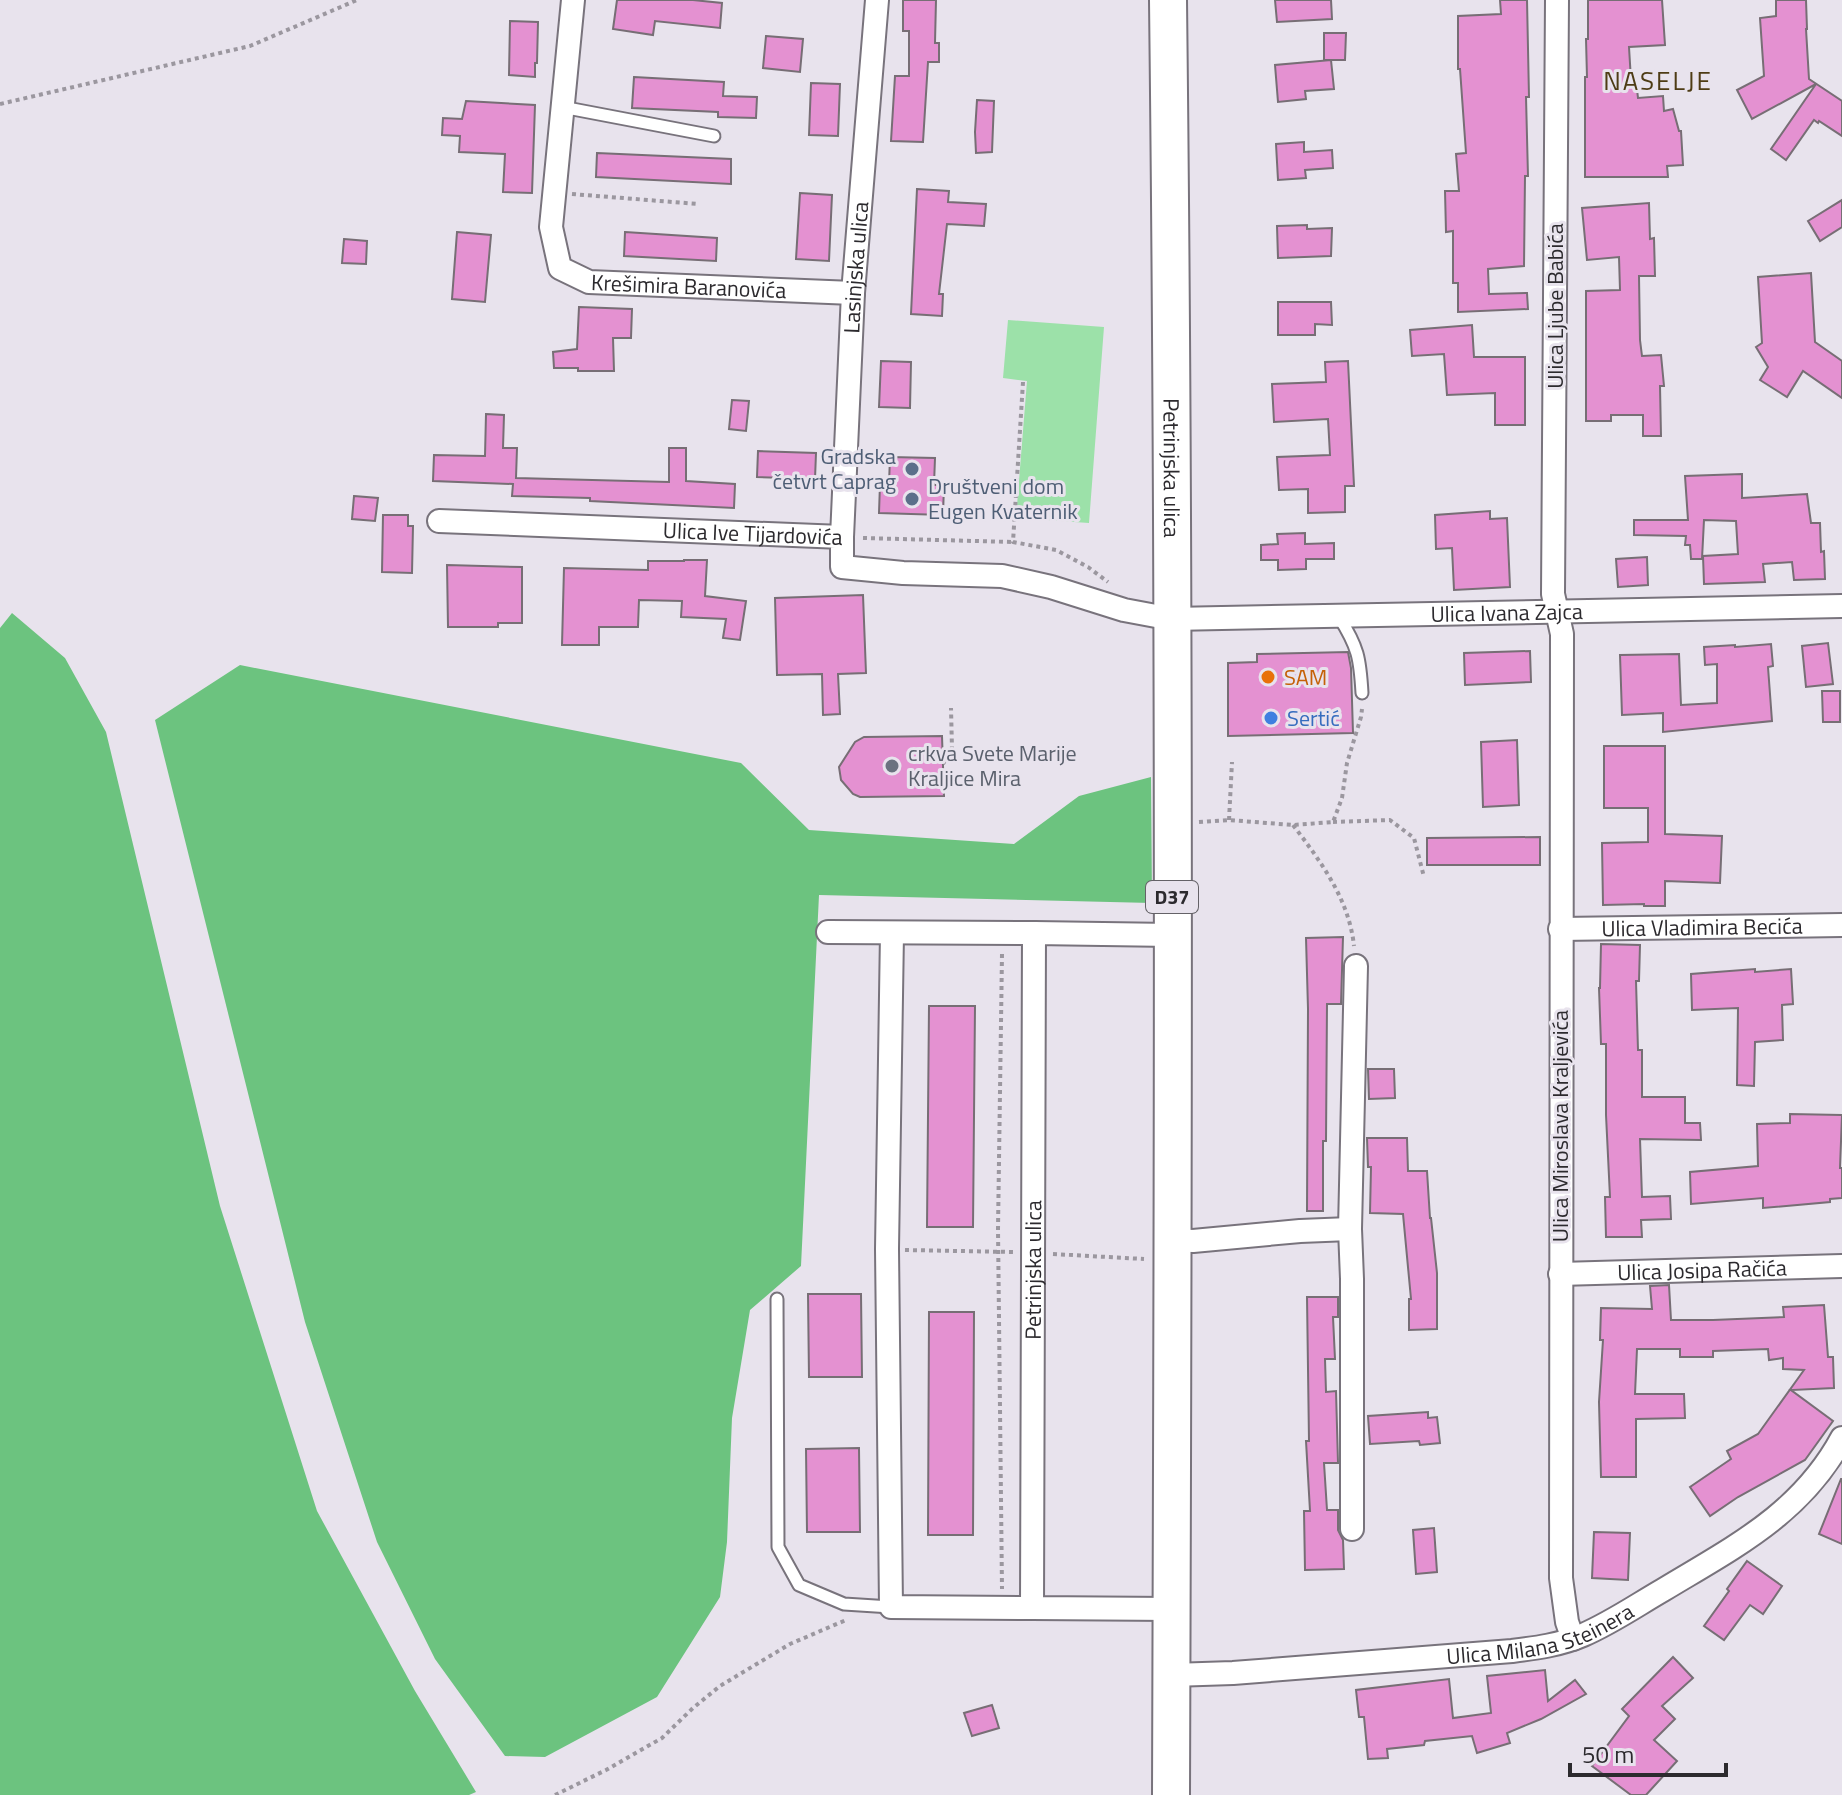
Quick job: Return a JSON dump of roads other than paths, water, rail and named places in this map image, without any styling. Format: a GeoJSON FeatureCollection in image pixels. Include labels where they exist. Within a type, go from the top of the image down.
{"type":"FeatureCollection","features":[{"type":"Feature","properties":{"kind":"main road","name":"Petrinjska ulica"},"geometry":{"type":"LineString","coordinates":[[1168,0],[1174,1076],[1171,1795]]}},
{"type":"Feature","properties":{"kind":"street","name":"Krešimira Baranovića"},"geometry":{"type":"LineString","coordinates":[[573,0],[551,227],[560,268],[589,282],[853,293]]}},
{"type":"Feature","properties":{"kind":"street","name":"Lasinjska ulica"},"geometry":{"type":"LineString","coordinates":[[842,537],[853,293],[877,0]]}},
{"type":"Feature","properties":{"kind":"street","name":"Ulica Ljube Babića"},"geometry":{"type":"LineString","coordinates":[[1557,0],[1553,594],[1557,612]]}},
{"type":"Feature","properties":{"kind":"street","name":"Ulica Ive Tijardovića"},"geometry":{"type":"LineString","coordinates":[[439,521],[842,537],[842,567],[903,573],[1002,576],[1051,587],[1124,610],[1172,619]]}},
{"type":"Feature","properties":{"kind":"street","name":"Ulica Ivana Zajca"},"geometry":{"type":"LineString","coordinates":[[1172,619],[1842,606]]}},
{"type":"Feature","properties":{"kind":"street","name":"Ulica Miroslava Kraljevića"},"geometry":{"type":"LineString","coordinates":[[1557,612],[1562,634],[1561,1578],[1567,1622],[1573,1639]]}},
{"type":"Feature","properties":{"kind":"street","name":"Ulica Vladimira Becića"},"geometry":{"type":"LineString","coordinates":[[1560,929],[1842,925]]}},
{"type":"Feature","properties":{"kind":"street"},"geometry":{"type":"LineString","coordinates":[[828,932],[1172,935]]}},
{"type":"Feature","properties":{"kind":"street"},"geometry":{"type":"LineString","coordinates":[[892,933],[887,1249],[891,1607],[1172,1609]]}},
{"type":"Feature","properties":{"kind":"street","name":"Petrinjska ulica"},"geometry":{"type":"LineString","coordinates":[[1032,1608],[1034,933]]}},
{"type":"Feature","properties":{"kind":"street"},"geometry":{"type":"LineString","coordinates":[[1352,1529],[1350,1229],[1356,966]]}},
{"type":"Feature","properties":{"kind":"street"},"geometry":{"type":"LineString","coordinates":[[1173,1240],[1350,1229]]}},
{"type":"Feature","properties":{"kind":"street","name":"Ulica Josipa Račića"},"geometry":{"type":"LineString","coordinates":[[1560,1274],[1842,1266]]}},
{"type":"Feature","properties":{"kind":"street","name":"Ulica Milana Steinera"},"geometry":{"type":"LineString","coordinates":[[1172,1675],[1512,1651],[1573,1639],[1598,1628],[1768,1524],[1790,1507],[1812,1483],[1842,1438]]}},
{"type":"Feature","properties":{"kind":"lane"},"geometry":{"type":"LineString","coordinates":[[562,107],[714,136]]}},
{"type":"Feature","properties":{"kind":"lane"},"geometry":{"type":"LineString","coordinates":[[1339,617],[1359,656],[1362,693]]}},
{"type":"Feature","properties":{"kind":"lane"},"geometry":{"type":"LineString","coordinates":[[777,1299],[778,1547],[799,1585],[844,1604],[891,1607]]}},
{"type":"Feature","properties":{"kind":"place","name":"Gradska četvrt Caprag"},"geometry":{"type":"Point","coordinates":[912,469]}},
{"type":"Feature","properties":{"kind":"place","name":"Društveni dom Eugen Kvaternik"},"geometry":{"type":"Point","coordinates":[912,499]}},
{"type":"Feature","properties":{"kind":"place","name":"SAM"},"geometry":{"type":"Point","coordinates":[1268,677]}},
{"type":"Feature","properties":{"kind":"place","name":"Sertić"},"geometry":{"type":"Point","coordinates":[1271,718]}},
{"type":"Feature","properties":{"kind":"place","name":"crkva Svete Marije Kraljice Mira"},"geometry":{"type":"Point","coordinates":[892,766]}},
{"type":"Feature","properties":{"kind":"district","name":"NASELJE"},"geometry":{"type":"Point","coordinates":[1658,81]}}]}
